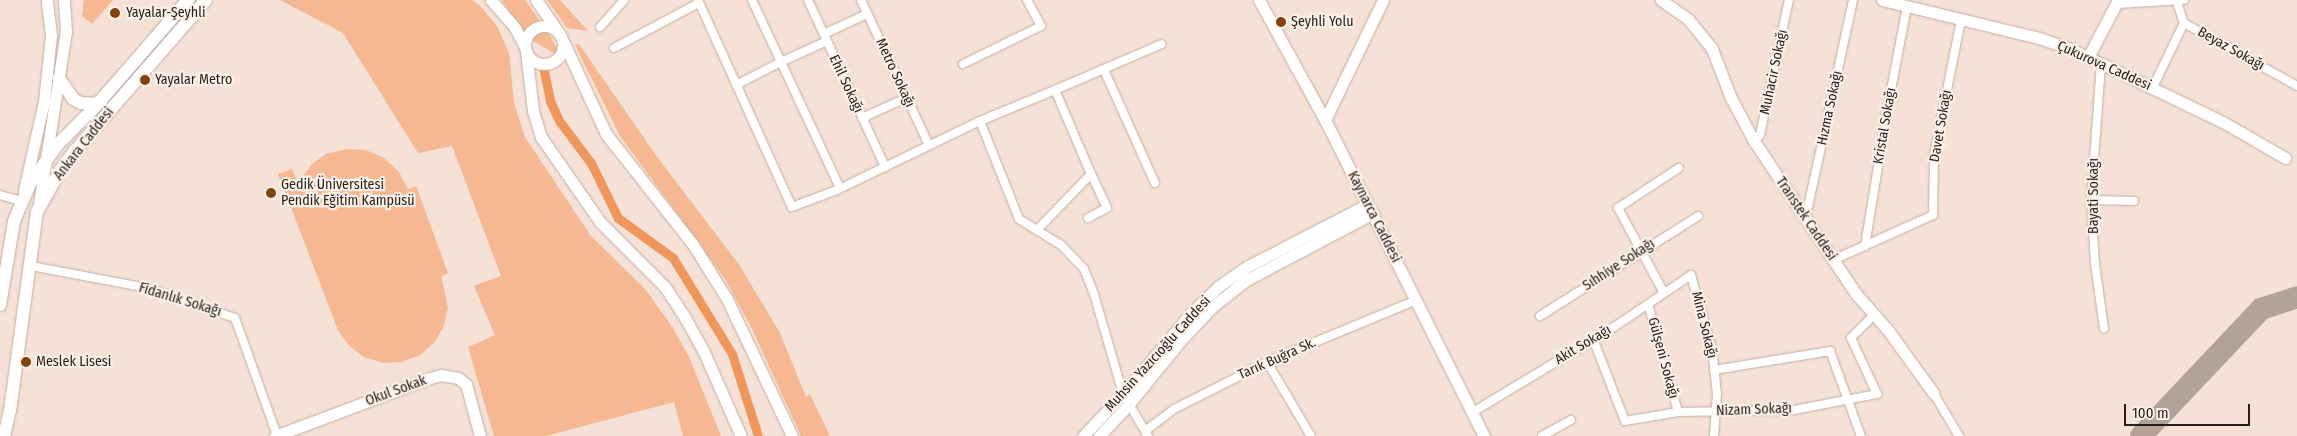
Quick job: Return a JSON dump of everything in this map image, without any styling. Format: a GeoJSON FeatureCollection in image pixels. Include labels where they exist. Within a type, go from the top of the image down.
{"type":"FeatureCollection","features":[{"type":"Feature","properties":{"kind":"main road","name":"Ankara Caddesi"},"geometry":{"type":"LineString","coordinates":[[0,305],[14,221],[21,201],[30,184],[58,144],[101,100],[188,0]]}},
{"type":"Feature","properties":{"kind":"main road","name":"Ankara Caddesi"},"geometry":{"type":"LineString","coordinates":[[3,432],[10,411],[37,212],[58,175],[74,152],[206,0]]}},
{"type":"Feature","properties":{"kind":"main road"},"geometry":{"type":"LineString","coordinates":[[59,78],[73,99],[81,103],[94,104],[101,100]]}},
{"type":"Feature","properties":{"kind":"street"},"geometry":{"type":"LineString","coordinates":[[30,166],[44,101],[51,35],[47,0]]}},
{"type":"Feature","properties":{"kind":"street"},"geometry":{"type":"LineString","coordinates":[[0,195],[21,201],[52,90],[60,20],[56,0]]}},
{"type":"Feature","properties":{"kind":"street"},"geometry":{"type":"LineString","coordinates":[[37,212],[66,31],[64,0]]}},
{"type":"Feature","properties":{"kind":"street"},"geometry":{"type":"LineString","coordinates":[[491,0],[515,28],[534,62],[552,63],[561,54],[564,42]]}},
{"type":"Feature","properties":{"kind":"street"},"geometry":{"type":"LineString","coordinates":[[536,0],[564,42],[606,134],[694,246],[727,299],[792,436]]}},
{"type":"Feature","properties":{"kind":"street"},"geometry":{"type":"LineString","coordinates":[[600,27],[624,0]]}},
{"type":"Feature","properties":{"kind":"street"},"geometry":{"type":"LineString","coordinates":[[752,0],[840,188]]}},
{"type":"Feature","properties":{"kind":"street","name":"Ehil Sokağı"},"geometry":{"type":"LineString","coordinates":[[808,0],[884,167]]}},
{"type":"Feature","properties":{"kind":"street","name":"Metro Sokağı"},"geometry":{"type":"LineString","coordinates":[[861,0],[929,146]]}},
{"type":"Feature","properties":{"kind":"street"},"geometry":{"type":"LineString","coordinates":[[963,64],[1041,26],[1027,0]]}},
{"type":"Feature","properties":{"kind":"street","name":"Kaynarca Caddesi"},"geometry":{"type":"LineString","coordinates":[[1259,0],[1325,120],[1484,436]]}},
{"type":"Feature","properties":{"kind":"street"},"geometry":{"type":"LineString","coordinates":[[1325,120],[1383,0]]}},
{"type":"Feature","properties":{"kind":"street","name":"Transtek Caddesi"},"geometry":{"type":"LineString","coordinates":[[1661,0],[1688,19],[1712,49],[1731,98],[1754,141],[1806,216],[1856,294],[1934,394],[1959,436]]}},
{"type":"Feature","properties":{"kind":"street","name":"Muhacir Sokağı"},"geometry":{"type":"LineString","coordinates":[[1754,141],[1760,136],[1789,0]]}},
{"type":"Feature","properties":{"kind":"street","name":"Hızma Sokağı"},"geometry":{"type":"LineString","coordinates":[[1806,216],[1853,0]]}},
{"type":"Feature","properties":{"kind":"street","name":"Çukurova Caddesi"},"geometry":{"type":"LineString","coordinates":[[1882,0],[2039,38],[2072,49],[2223,122],[2285,158]]}},
{"type":"Feature","properties":{"kind":"street"},"geometry":{"type":"LineString","coordinates":[[614,48],[698,1],[792,207],[840,188],[980,121],[1162,44]]}},
{"type":"Feature","properties":{"kind":"street"},"geometry":{"type":"LineString","coordinates":[[2088,57],[2118,2],[2181,1]]}},
{"type":"Feature","properties":{"kind":"street","name":"Beyaz Sokağı"},"geometry":{"type":"LineString","coordinates":[[2181,1],[2184,23],[2297,86]]}},
{"type":"Feature","properties":{"kind":"street","name":"Kristal Sokağı"},"geometry":{"type":"LineString","coordinates":[[1865,246],[1907,6]]}},
{"type":"Feature","properties":{"kind":"street"},"geometry":{"type":"LineString","coordinates":[[736,85],[867,14]]}},
{"type":"Feature","properties":{"kind":"street","name":"Davet Sokağı"},"geometry":{"type":"LineString","coordinates":[[1833,260],[1933,215],[1934,156],[1961,20]]}},
{"type":"Feature","properties":{"kind":"street"},"geometry":{"type":"LineString","coordinates":[[2152,87],[2184,23]]}},
{"type":"Feature","properties":{"kind":"street"},"geometry":{"type":"LineString","coordinates":[[558,31],[546,26],[539,26],[528,34],[526,50],[532,111],[541,137],[600,222],[665,287],[703,350],[741,436]]}},
{"type":"Feature","properties":{"kind":"street","name":"Bayati Sokağı"},"geometry":{"type":"LineString","coordinates":[[2101,64],[2091,200],[2095,264],[2104,328]]}},
{"type":"Feature","properties":{"kind":"street"},"geometry":{"type":"LineString","coordinates":[[1104,70],[1155,183]]}},
{"type":"Feature","properties":{"kind":"street"},"geometry":{"type":"LineString","coordinates":[[1055,90],[1107,208],[1088,218]]}},
{"type":"Feature","properties":{"kind":"street"},"geometry":{"type":"LineString","coordinates":[[862,118],[906,98]]}},
{"type":"Feature","properties":{"kind":"street"},"geometry":{"type":"LineString","coordinates":[[980,121],[1019,219],[1061,245],[1084,269],[1094,294],[1123,394],[1147,433]]}},
{"type":"Feature","properties":{"kind":"street"},"geometry":{"type":"LineString","coordinates":[[1664,293],[1618,208],[1680,168]]}},
{"type":"Feature","properties":{"kind":"street"},"geometry":{"type":"LineString","coordinates":[[1037,230],[1091,174]]}},
{"type":"Feature","properties":{"kind":"street"},"geometry":{"type":"LineString","coordinates":[[2091,200],[2134,201]]}},
{"type":"Feature","properties":{"kind":"street","name":"Muhsin Yazıcıoğlu Caddesi"},"geometry":{"type":"LineString","coordinates":[[1083,436],[1123,394],[1191,313],[1219,286],[1248,266],[1370,208]]}},
{"type":"Feature","properties":{"kind":"street","name":"Muhsin Yazıcıoğlu Caddesi"},"geometry":{"type":"LineString","coordinates":[[1099,436],[1129,404],[1181,340],[1211,308],[1246,280],[1370,208]]}},
{"type":"Feature","properties":{"kind":"street","name":"Sıhhiye Sokağı"},"geometry":{"type":"LineString","coordinates":[[1540,316],[1698,216]]}},
{"type":"Feature","properties":{"kind":"street","name":"Fidanlık Sokağı"},"geometry":{"type":"LineString","coordinates":[[31,266],[147,288],[236,318],[276,436]]}},
{"type":"Feature","properties":{"kind":"street","name":"Akit Sokağı"},"geometry":{"type":"LineString","coordinates":[[1472,412],[1593,340],[1691,275]]}},
{"type":"Feature","properties":{"kind":"street","name":"Mina Sokağı"},"geometry":{"type":"LineString","coordinates":[[1691,275],[1712,348],[1716,411],[1714,436]]}},
{"type":"Feature","properties":{"kind":"street","name":"Tarık Buğra Sk."},"geometry":{"type":"LineString","coordinates":[[1147,433],[1174,409],[1267,362],[1416,300]]}},
{"type":"Feature","properties":{"kind":"street","name":"Gülşeni Sokağı"},"geometry":{"type":"LineString","coordinates":[[1648,304],[1678,412]]}},
{"type":"Feature","properties":{"kind":"street","name":"Nizam Sokağı"},"geometry":{"type":"LineString","coordinates":[[1593,340],[1625,421],[1678,412],[1794,410],[1877,394],[1851,338],[1874,315]]}},
{"type":"Feature","properties":{"kind":"street"},"geometry":{"type":"LineString","coordinates":[[1714,370],[1830,351],[1861,436]]}},
{"type":"Feature","properties":{"kind":"street"},"geometry":{"type":"LineString","coordinates":[[1267,362],[1311,436]]}},
{"type":"Feature","properties":{"kind":"street","name":"Okul Sokak"},"geometry":{"type":"LineString","coordinates":[[276,436],[441,375],[458,378],[466,384],[480,436]]}},
{"type":"Feature","properties":{"kind":"street"},"geometry":{"type":"LineString","coordinates":[[1542,436],[1571,420]]}},
{"type":"Feature","properties":{"kind":"shaded area"},"geometry":{"type":"Polygon","coordinates":[[[84,0],[113,0],[92,24],[82,16],[84,0]]]}},
{"type":"Feature","properties":{"kind":"shaded area"},"geometry":{"type":"Polygon","coordinates":[[[280,0],[472,0],[481,7],[497,26],[509,53],[514,103],[525,137],[591,236],[645,289],[673,328],[689,357],[721,436],[683,436],[674,402],[546,436],[494,436],[468,347],[495,335],[474,286],[501,276],[452,146],[418,153],[343,33],[280,0]]]}},
{"type":"Feature","properties":{"kind":"shaded area"},"geometry":{"type":"Polygon","coordinates":[[[502,0],[525,0],[551,37],[561,57],[526,37],[502,0]]]}},
{"type":"Feature","properties":{"kind":"shaded area"},"geometry":{"type":"Polygon","coordinates":[[[547,0],[560,0],[588,31],[567,28],[547,0]]]}},
{"type":"Feature","properties":{"kind":"shaded area"},"geometry":{"type":"Polygon","coordinates":[[[579,44],[655,154],[740,266],[780,333],[806,397],[810,394],[830,436],[801,436],[752,329],[725,279],[620,136],[575,45],[579,44]]]}},
{"type":"Feature","properties":{"kind":"shaded area"},"geometry":{"type":"Polygon","coordinates":[[[346,149],[366,150],[384,158],[399,172],[408,189],[416,186],[448,273],[441,276],[448,307],[444,326],[434,343],[420,355],[402,362],[383,363],[364,357],[349,346],[338,330],[278,174],[292,169],[298,183],[312,164],[326,154],[346,149]]]}},
{"type":"Feature","properties":{"kind":"waterway"},"geometry":{"type":"LineString","coordinates":[[543,67],[550,101],[560,122],[591,163],[618,218],[673,258],[732,354],[758,436]]}},
{"type":"Feature","properties":{"kind":"taxiway"},"geometry":{"type":"LineString","coordinates":[[2141,436],[2261,309],[2297,297]]}},
{"type":"Feature","properties":{"kind":"place","name":"Yayalar-Şeyhli"},"geometry":{"type":"Point","coordinates":[115,13]}},
{"type":"Feature","properties":{"kind":"place","name":"Şeyhli Yolu"},"geometry":{"type":"Point","coordinates":[1281,22]}},
{"type":"Feature","properties":{"kind":"place","name":"Yayalar Metro"},"geometry":{"type":"Point","coordinates":[145,80]}},
{"type":"Feature","properties":{"kind":"place","name":"Gedik Üniversitesi Pendik Eğitim Kampüsü"},"geometry":{"type":"Point","coordinates":[271,193]}},
{"type":"Feature","properties":{"kind":"place","name":"Meslek Lisesi"},"geometry":{"type":"Point","coordinates":[26,362]}}]}
